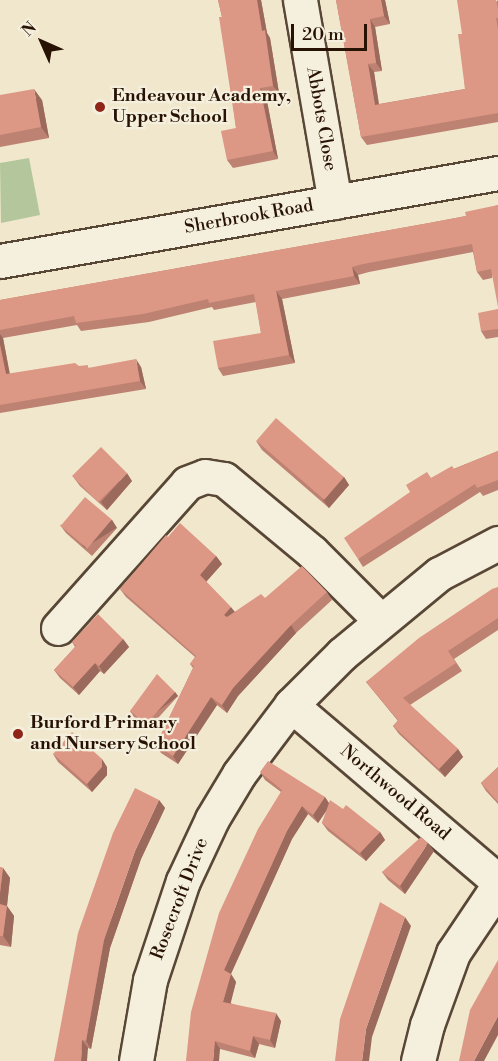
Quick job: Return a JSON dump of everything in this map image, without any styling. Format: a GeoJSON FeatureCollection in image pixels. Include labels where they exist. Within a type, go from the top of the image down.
{"type":"FeatureCollection","features":[{"type":"Feature","properties":{"kind":"street","name":"Abbots Close"},"geometry":{"type":"LineString","coordinates":[[300,0],[335,202]]}},
{"type":"Feature","properties":{"kind":"street","name":"Sherbrook Road"},"geometry":{"type":"LineString","coordinates":[[0,261],[498,173]]}},
{"type":"Feature","properties":{"kind":"street"},"geometry":{"type":"LineString","coordinates":[[58,628],[188,483],[205,476],[224,479],[233,486],[312,552],[380,620]]}},
{"type":"Feature","properties":{"kind":"street","name":"Rosecroft Drive"},"geometry":{"type":"LineString","coordinates":[[136,1061],[150,980],[183,881],[212,819],[239,774],[291,705],[380,620],[439,574],[498,543]]}},
{"type":"Feature","properties":{"kind":"street","name":"Northwood Road"},"geometry":{"type":"LineString","coordinates":[[291,705],[498,881]]}},
{"type":"Feature","properties":{"kind":"street"},"geometry":{"type":"LineString","coordinates":[[418,1061],[426,1025],[453,953],[498,886]]}},
{"type":"Feature","properties":{"kind":"green space"},"geometry":{"type":"Polygon","coordinates":[[[29,158],[40,215],[1,223],[0,163],[29,158]]]}},
{"type":"Feature","properties":{"kind":"building"},"geometry":{"type":"Polygon","coordinates":[[[218,0],[257,0],[262,31],[265,30],[273,86],[260,88],[273,151],[227,160],[221,131],[236,128],[218,0]]]}},
{"type":"Feature","properties":{"kind":"building"},"geometry":{"type":"Polygon","coordinates":[[[336,0],[381,0],[384,16],[370,19],[376,63],[368,64],[375,105],[465,89],[458,34],[462,34],[457,0],[496,0],[498,9],[498,18],[496,18],[498,113],[361,137],[336,0]]]}},
{"type":"Feature","properties":{"kind":"building"},"geometry":{"type":"Polygon","coordinates":[[[34,89],[41,127],[0,135],[0,95],[34,89]]]}},
{"type":"Feature","properties":{"kind":"building"},"geometry":{"type":"Polygon","coordinates":[[[498,205],[498,307],[491,269],[477,272],[472,244],[363,264],[352,267],[354,276],[276,291],[289,355],[218,368],[213,341],[261,333],[254,294],[209,303],[208,299],[143,314],[76,323],[74,316],[0,330],[0,300],[466,216],[465,212],[498,205]]]}},
{"type":"Feature","properties":{"kind":"building"},"geometry":{"type":"Polygon","coordinates":[[[498,309],[498,329],[481,331],[478,313],[498,309]]]}},
{"type":"Feature","properties":{"kind":"building"},"geometry":{"type":"Polygon","coordinates":[[[0,345],[6,374],[75,363],[79,366],[88,365],[88,368],[136,359],[140,381],[0,405],[0,345]]]}},
{"type":"Feature","properties":{"kind":"building"},"geometry":{"type":"Polygon","coordinates":[[[276,418],[344,477],[324,500],[256,441],[276,418]]]}},
{"type":"Feature","properties":{"kind":"building"},"geometry":{"type":"Polygon","coordinates":[[[101,447],[127,473],[98,502],[72,476],[101,447]]]}},
{"type":"Feature","properties":{"kind":"building"},"geometry":{"type":"Polygon","coordinates":[[[498,451],[498,480],[477,488],[475,484],[358,559],[344,538],[410,492],[406,485],[427,472],[431,478],[452,466],[454,469],[498,451]]]}},
{"type":"Feature","properties":{"kind":"building"},"geometry":{"type":"Polygon","coordinates":[[[85,497],[112,519],[87,549],[61,526],[85,497]]]}},
{"type":"Feature","properties":{"kind":"building"},"geometry":{"type":"Polygon","coordinates":[[[180,523],[216,556],[200,575],[231,607],[224,615],[227,617],[261,594],[265,598],[302,566],[327,592],[291,625],[233,688],[222,705],[211,697],[173,756],[156,745],[194,666],[190,664],[196,656],[120,589],[166,535],[168,537],[180,523]]]}},
{"type":"Feature","properties":{"kind":"building"},"geometry":{"type":"Polygon","coordinates":[[[498,587],[498,618],[448,651],[456,663],[403,698],[458,749],[439,769],[393,726],[398,720],[366,682],[419,638],[498,587]]]}},
{"type":"Feature","properties":{"kind":"building"},"geometry":{"type":"Polygon","coordinates":[[[98,614],[123,639],[99,666],[95,663],[73,687],[54,670],[76,646],[72,642],[98,614]]]}},
{"type":"Feature","properties":{"kind":"building"},"geometry":{"type":"Polygon","coordinates":[[[157,674],[175,692],[146,724],[130,711],[157,674]]]}},
{"type":"Feature","properties":{"kind":"building"},"geometry":{"type":"Polygon","coordinates":[[[72,732],[102,759],[102,767],[87,784],[53,754],[72,732]]]}},
{"type":"Feature","properties":{"kind":"building"},"geometry":{"type":"Polygon","coordinates":[[[268,761],[325,797],[313,815],[302,806],[287,831],[224,970],[231,974],[223,1002],[276,1013],[270,1040],[253,1036],[250,1051],[215,1041],[213,1061],[186,1061],[191,1012],[219,913],[258,829],[282,790],[260,772],[268,761]]]}},
{"type":"Feature","properties":{"kind":"building"},"geometry":{"type":"Polygon","coordinates":[[[498,767],[498,802],[481,783],[498,767]]]}},
{"type":"Feature","properties":{"kind":"building"},"geometry":{"type":"Polygon","coordinates":[[[135,788],[159,800],[135,851],[104,940],[86,1041],[82,1040],[81,1061],[54,1061],[78,933],[113,833],[135,788]]]}},
{"type":"Feature","properties":{"kind":"building"},"geometry":{"type":"Polygon","coordinates":[[[330,800],[343,809],[346,805],[380,832],[360,853],[322,823],[330,800]]]}},
{"type":"Feature","properties":{"kind":"building"},"geometry":{"type":"Polygon","coordinates":[[[421,837],[428,843],[400,886],[382,872],[421,837]]]}},
{"type":"Feature","properties":{"kind":"building"},"geometry":{"type":"Polygon","coordinates":[[[0,867],[3,868],[0,893],[0,867]]]}},
{"type":"Feature","properties":{"kind":"building"},"geometry":{"type":"Polygon","coordinates":[[[380,902],[405,917],[366,1029],[362,1061],[335,1061],[340,1019],[380,902]]]}},
{"type":"Feature","properties":{"kind":"building"},"geometry":{"type":"Polygon","coordinates":[[[0,904],[7,906],[3,936],[0,936],[0,904]]]}},
{"type":"Feature","properties":{"kind":"building"},"geometry":{"type":"Polygon","coordinates":[[[498,960],[498,1016],[474,1061],[459,1061],[470,1010],[498,960]]]}},
{"type":"Feature","properties":{"kind":"place","name":"Endeavour Academy, Upper School"},"geometry":{"type":"Point","coordinates":[100,107]}},
{"type":"Feature","properties":{"kind":"place","name":"Burford Primary and Nursery School"},"geometry":{"type":"Point","coordinates":[18,734]}}]}
